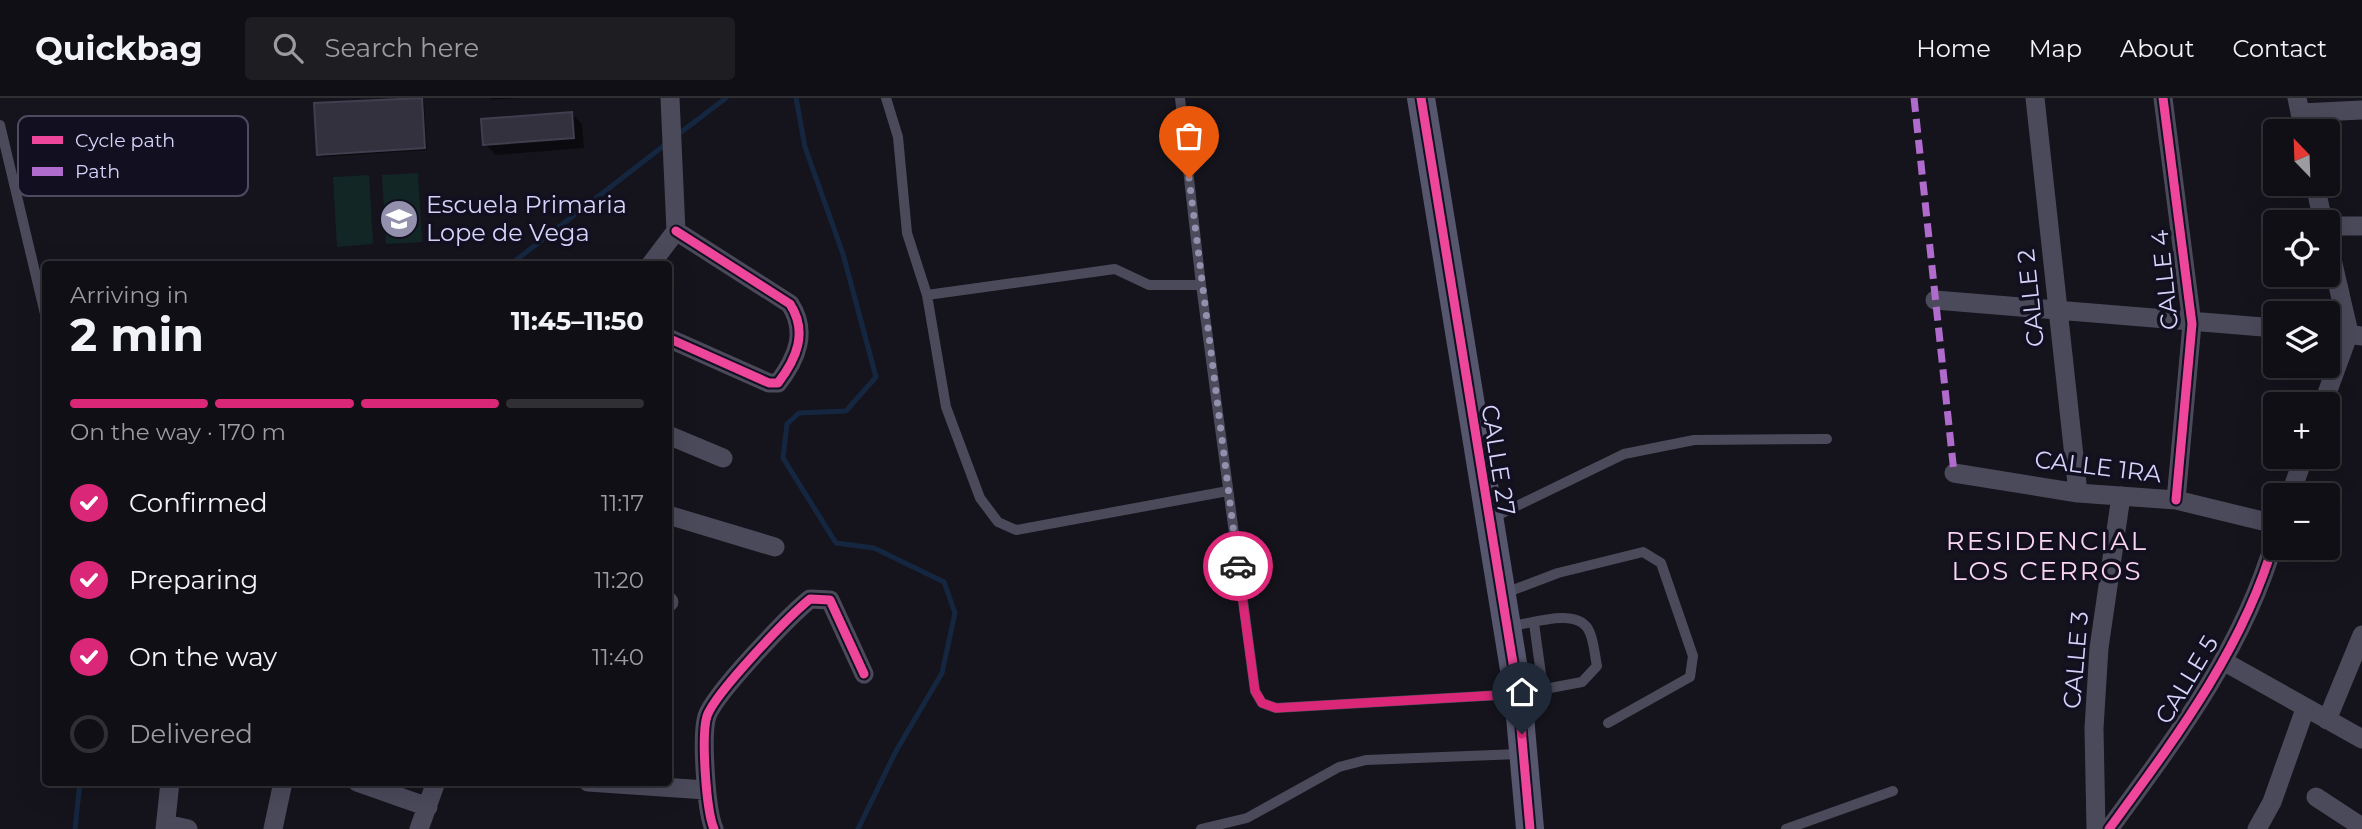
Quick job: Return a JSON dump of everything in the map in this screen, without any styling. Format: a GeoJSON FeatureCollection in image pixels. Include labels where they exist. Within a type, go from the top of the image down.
{"type":"FeatureCollection","features":[{"type":"Feature","properties":{"kind":"street"},"geometry":{"type":"LineString","coordinates":[[653,261],[676,231],[670,98]]}},
{"type":"Feature","properties":{"kind":"street","name":"CALLE 27"},"geometry":{"type":"LineString","coordinates":[[1420,98],[1502,594],[1521,625],[1531,692],[1523,754],[1530,829]]}},
{"type":"Feature","properties":{"kind":"street","name":"CALLE 2"},"geometry":{"type":"LineString","coordinates":[[2035,98],[2056,312],[2078,494]]}},
{"type":"Feature","properties":{"kind":"street","name":"CALLE 4"},"geometry":{"type":"LineString","coordinates":[[2163,98],[2192,324],[2176,500]]}},
{"type":"Feature","properties":{"kind":"street"},"geometry":{"type":"LineString","coordinates":[[2300,114],[2362,110]]}},
{"type":"Feature","properties":{"kind":"street"},"geometry":{"type":"LineString","coordinates":[[2340,226],[2362,226]]}},
{"type":"Feature","properties":{"kind":"street"},"geometry":{"type":"LineString","coordinates":[[672,340],[769,383],[778,383],[802,333],[798,316],[790,304],[676,231]]}},
{"type":"Feature","properties":{"kind":"street"},"geometry":{"type":"LineString","coordinates":[[2328,392],[2355,334],[2340,283]]}},
{"type":"Feature","properties":{"kind":"street"},"geometry":{"type":"LineString","coordinates":[[1935,300],[2192,324],[2263,327]]}},
{"type":"Feature","properties":{"kind":"street"},"geometry":{"type":"LineString","coordinates":[[672,437],[723,458]]}},
{"type":"Feature","properties":{"kind":"street","name":"CALLE 1RA"},"geometry":{"type":"LineString","coordinates":[[1954,473],[2078,494],[2176,500],[2263,521]]}},
{"type":"Feature","properties":{"kind":"street","name":"CALLE 3"},"geometry":{"type":"LineString","coordinates":[[2096,829],[2094,728],[2099,648],[2121,496]]}},
{"type":"Feature","properties":{"kind":"street"},"geometry":{"type":"LineString","coordinates":[[672,515],[775,547]]}},
{"type":"Feature","properties":{"kind":"street","name":"CALLE 5"},"geometry":{"type":"LineString","coordinates":[[2109,829],[2173,741],[2223,661],[2262,584],[2269,560]]}},
{"type":"Feature","properties":{"kind":"street"},"geometry":{"type":"LineString","coordinates":[[714,829],[706,790],[706,717],[719,697],[770,636],[810,599],[830,600],[864,674]]}},
{"type":"Feature","properties":{"kind":"street"},"geometry":{"type":"LineString","coordinates":[[2327,720],[2362,635]]}},
{"type":"Feature","properties":{"kind":"street"},"geometry":{"type":"LineString","coordinates":[[2223,661],[2362,739]]}},
{"type":"Feature","properties":{"kind":"street"},"geometry":{"type":"LineString","coordinates":[[2257,829],[2272,802],[2305,709]]}},
{"type":"Feature","properties":{"kind":"street"},"geometry":{"type":"LineString","coordinates":[[170,786],[166,827],[188,829]]}},
{"type":"Feature","properties":{"kind":"street"},"geometry":{"type":"LineString","coordinates":[[273,829],[282,786]]}},
{"type":"Feature","properties":{"kind":"street"},"geometry":{"type":"LineString","coordinates":[[368,786],[428,807]]}},
{"type":"Feature","properties":{"kind":"street"},"geometry":{"type":"LineString","coordinates":[[419,829],[435,786]]}},
{"type":"Feature","properties":{"kind":"street"},"geometry":{"type":"LineString","coordinates":[[647,786],[706,790]]}},
{"type":"Feature","properties":{"kind":"street"},"geometry":{"type":"LineString","coordinates":[[2316,797],[2362,827]]}},
{"type":"Feature","properties":{"kind":"lane"},"geometry":{"type":"LineString","coordinates":[[886,98],[898,137],[907,233],[927,295],[946,407],[980,498],[998,522],[1016,530],[1228,491]]}},
{"type":"Feature","properties":{"kind":"lane"},"geometry":{"type":"LineString","coordinates":[[1180,98],[1201,285],[1255,691],[1262,703],[1276,708],[1531,692],[1582,682],[1597,666],[1590,632],[1582,622],[1571,618],[1521,625]]}},
{"type":"Feature","properties":{"kind":"lane"},"geometry":{"type":"LineString","coordinates":[[0,125],[42,301]]}},
{"type":"Feature","properties":{"kind":"lane"},"geometry":{"type":"LineString","coordinates":[[927,295],[1115,269],[1149,285],[1201,285]]}},
{"type":"Feature","properties":{"kind":"lane"},"geometry":{"type":"LineString","coordinates":[[1489,520],[1624,454],[1694,440],[1827,439]]}},
{"type":"Feature","properties":{"kind":"lane"},"geometry":{"type":"LineString","coordinates":[[1502,594],[1558,573],[1643,552],[1661,563],[1693,656],[1690,677],[1608,723]]}},
{"type":"Feature","properties":{"kind":"lane"},"geometry":{"type":"LineString","coordinates":[[1201,829],[1247,818],[1339,767],[1366,760],[1523,754]]}},
{"type":"Feature","properties":{"kind":"lane"},"geometry":{"type":"LineString","coordinates":[[1786,829],[1893,791]]}},
{"type":"Feature","properties":{"kind":"green space"},"geometry":{"type":"Polygon","coordinates":[[[418,173],[422,242],[386,244],[382,175],[418,173]]]}},
{"type":"Feature","properties":{"kind":"green space"},"geometry":{"type":"Polygon","coordinates":[[[369,175],[373,244],[337,247],[333,177],[369,175]]]}},
{"type":"Feature","properties":{"kind":"building"},"geometry":{"type":"Polygon","coordinates":[[[422,98],[425,148],[317,155],[314,103],[422,98]]]}},
{"type":"Feature","properties":{"kind":"building"},"geometry":{"type":"Polygon","coordinates":[[[572,112],[574,138],[483,145],[481,119],[572,112]]]}},
{"type":"Feature","properties":{"kind":"waterway"},"geometry":{"type":"LineString","coordinates":[[676,136],[726,98]]}},
{"type":"Feature","properties":{"kind":"waterway"},"geometry":{"type":"LineString","coordinates":[[796,98],[805,147],[843,254],[876,377],[846,411],[799,413],[787,424],[783,458],[836,543],[874,548],[944,582],[955,613],[942,673],[896,751],[858,829]]}},
{"type":"Feature","properties":{"kind":"waterway"},"geometry":{"type":"LineString","coordinates":[[515,261],[666,144]]}},
{"type":"Feature","properties":{"kind":"waterway"},"geometry":{"type":"LineString","coordinates":[[75,829],[80,786]]}},
{"type":"Feature","properties":{"kind":"marked path"},"geometry":{"type":"LineString","coordinates":[[1914,98],[1954,473]]}},
{"type":"Feature","properties":{"kind":"cycle path"},"geometry":{"type":"LineString","coordinates":[[1421,98],[1518,694],[1530,829]]}},
{"type":"Feature","properties":{"kind":"cycle path"},"geometry":{"type":"LineString","coordinates":[[2163,98],[2192,324],[2176,500]]}},
{"type":"Feature","properties":{"kind":"cycle path"},"geometry":{"type":"LineString","coordinates":[[672,340],[769,383],[778,383],[795,354],[799,335],[790,304],[676,231]]}},
{"type":"Feature","properties":{"kind":"cycle path"},"geometry":{"type":"LineString","coordinates":[[2109,829],[2205,691],[2245,618],[2268,560]]}},
{"type":"Feature","properties":{"kind":"cycle path"},"geometry":{"type":"LineString","coordinates":[[714,829],[705,772],[704,739],[707,716],[724,690],[770,637],[810,599],[830,600],[864,674]]}},
{"type":"Feature","properties":{"kind":"way so far"},"geometry":{"type":"LineString","coordinates":[[1189,178],[1238,566]]}},
{"type":"Feature","properties":{"kind":"place","name":"Escuela Primaria Lope de Vega"},"geometry":{"type":"Point","coordinates":[399,219]}},
{"type":"Feature","properties":{"kind":"district","name":"RESIDENCIAL LOS CERROS"},"geometry":{"type":"Point","coordinates":[2047,556]}},
{"type":"Feature","properties":{"kind":"route"},"geometry":{"type":"LineString","coordinates":[[1238,566],[1255,691],[1262,703],[1276,708],[1518,694],[1522,734]]}}]}
